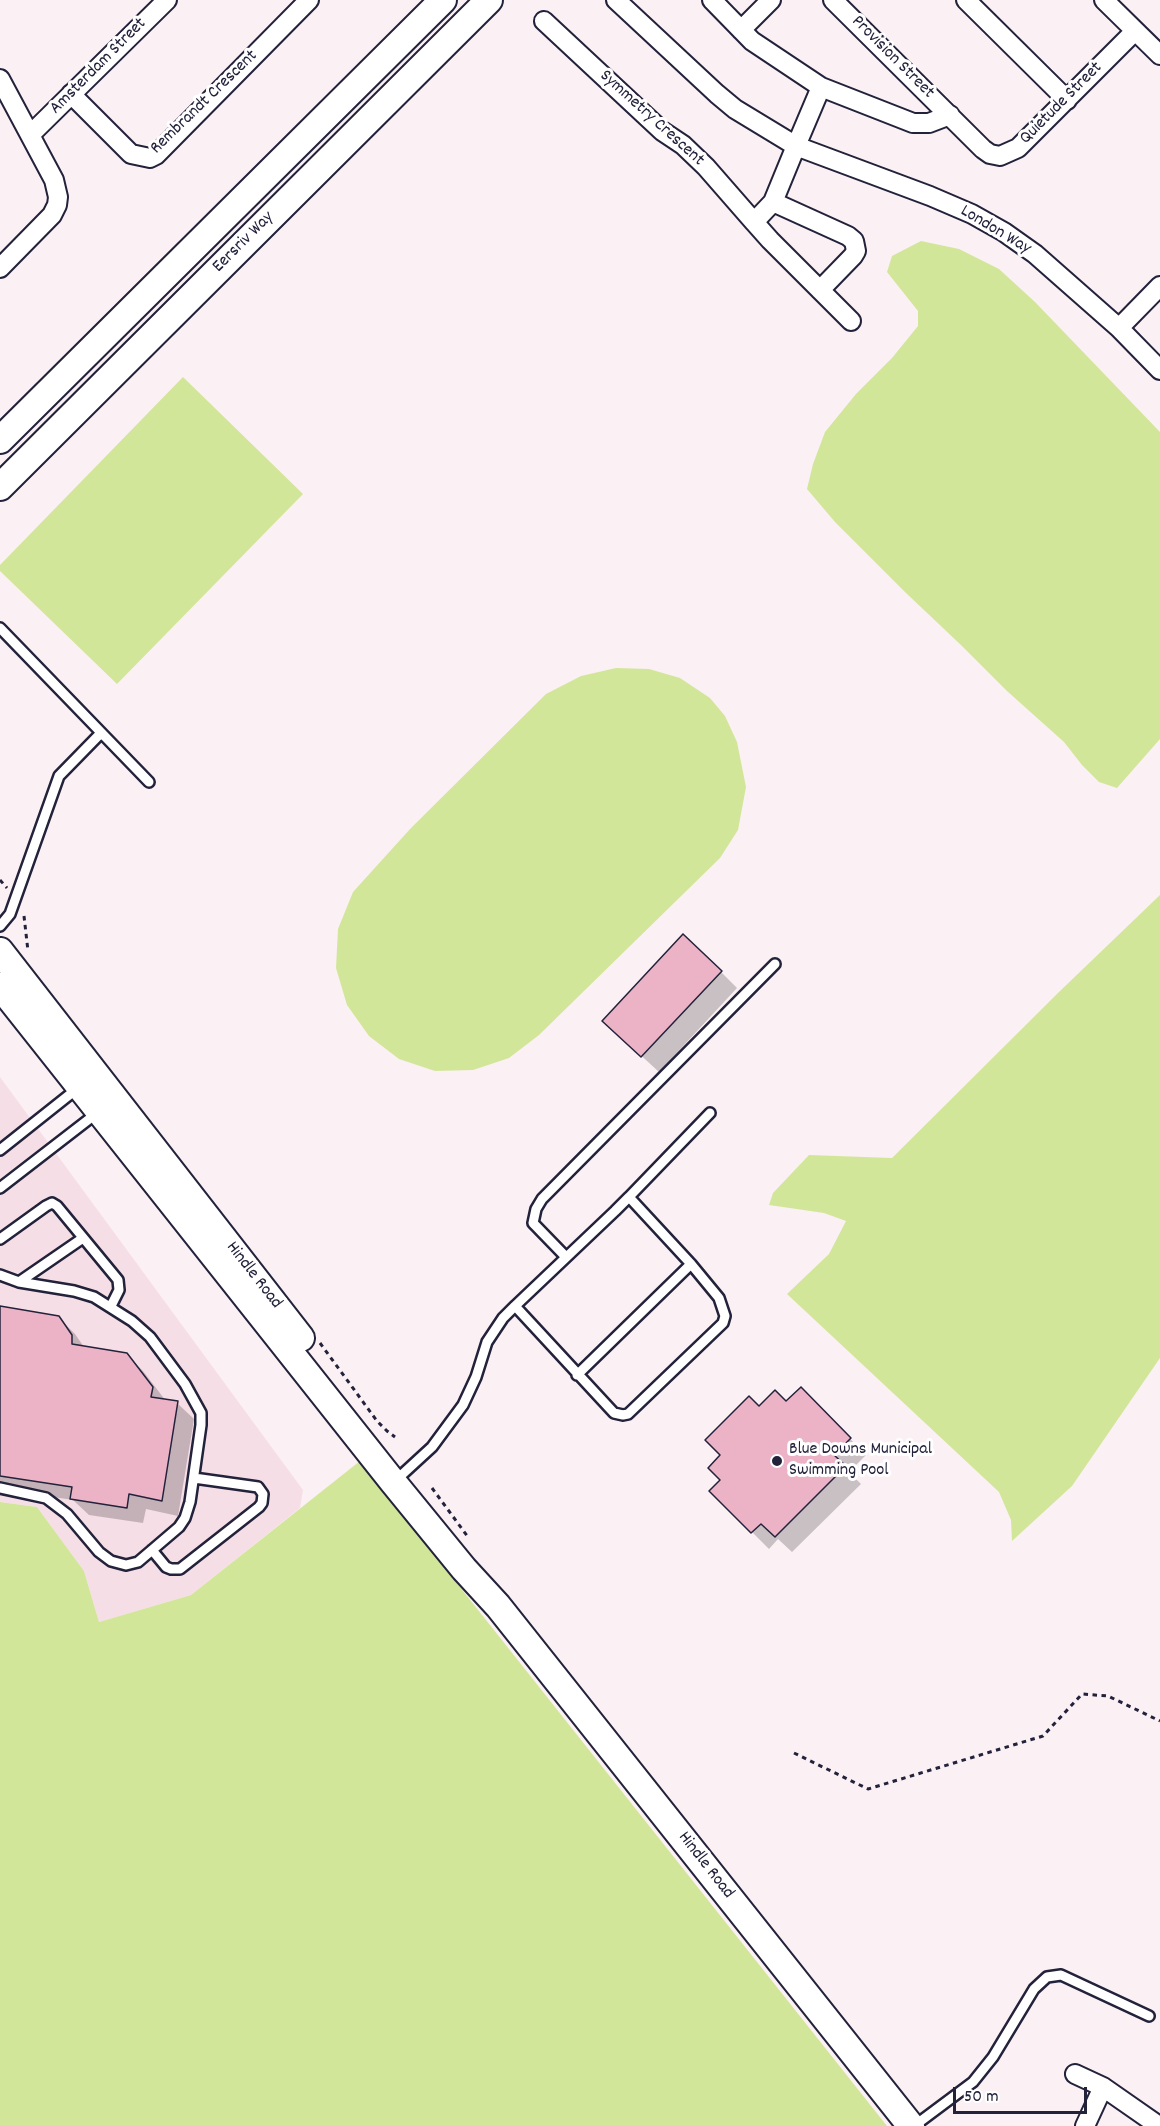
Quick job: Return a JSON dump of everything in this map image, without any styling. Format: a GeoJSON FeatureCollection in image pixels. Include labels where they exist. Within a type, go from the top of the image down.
{"type":"FeatureCollection","features":[{"type":"Feature","properties":{"kind":"main road","name":"Eersriv Way"},"geometry":{"type":"LineString","coordinates":[[0,441],[443,0]]}},
{"type":"Feature","properties":{"kind":"main road","name":"Eersriv Way"},"geometry":{"type":"LineString","coordinates":[[0,487],[489,0]]}},
{"type":"Feature","properties":{"kind":"main road","name":"Hindle Road"},"geometry":{"type":"LineString","coordinates":[[0,951],[88,1080],[399,1478],[464,1569],[498,1606],[913,2126]]}},
{"type":"Feature","properties":{"kind":"main road","name":"Hindle Road"},"geometry":{"type":"LineString","coordinates":[[0,986],[88,1080]]}},
{"type":"Feature","properties":{"kind":"street","name":"Amsterdam Street"},"geometry":{"type":"LineString","coordinates":[[31,134],[167,0]]}},
{"type":"Feature","properties":{"kind":"street","name":"Rembrandt Crescent"},"geometry":{"type":"LineString","coordinates":[[71,94],[131,154],[150,158],[156,155],[309,0]]}},
{"type":"Feature","properties":{"kind":"street","name":"London Way"},"geometry":{"type":"LineString","coordinates":[[616,0],[717,94],[793,153],[972,214],[1004,232],[1035,254],[1119,328],[1160,370]]}},
{"type":"Feature","properties":{"kind":"street"},"geometry":{"type":"LineString","coordinates":[[712,0],[760,47],[822,87],[913,123],[929,123],[950,115]]}},
{"type":"Feature","properties":{"kind":"street"},"geometry":{"type":"LineString","coordinates":[[741,30],[771,0]]}},
{"type":"Feature","properties":{"kind":"street","name":"Provision Street"},"geometry":{"type":"LineString","coordinates":[[833,0],[950,115]]}},
{"type":"Feature","properties":{"kind":"street"},"geometry":{"type":"LineString","coordinates":[[966,0],[1067,100]]}},
{"type":"Feature","properties":{"kind":"street"},"geometry":{"type":"LineString","coordinates":[[1104,0],[1160,55]]}},
{"type":"Feature","properties":{"kind":"street","name":"Symmetry Crescent"},"geometry":{"type":"LineString","coordinates":[[544,21],[662,131],[683,145],[698,159],[770,240],[851,321]]}},
{"type":"Feature","properties":{"kind":"street","name":"Quietude Street"},"geometry":{"type":"LineString","coordinates":[[950,115],[983,149],[990,154],[1004,156],[1018,148],[1135,31]]}},
{"type":"Feature","properties":{"kind":"street"},"geometry":{"type":"LineString","coordinates":[[0,79],[31,134],[57,189],[57,205],[52,215],[0,268]]}},
{"type":"Feature","properties":{"kind":"street"},"geometry":{"type":"LineString","coordinates":[[754,222],[773,202],[822,87]]}},
{"type":"Feature","properties":{"kind":"street"},"geometry":{"type":"LineString","coordinates":[[773,202],[848,236],[854,241],[855,253],[820,290]]}},
{"type":"Feature","properties":{"kind":"street"},"geometry":{"type":"LineString","coordinates":[[1119,328],[1160,286]]}},
{"type":"Feature","properties":{"kind":"street"},"geometry":{"type":"LineString","coordinates":[[1075,2074],[1103,2087],[1159,2126]]}},
{"type":"Feature","properties":{"kind":"street"},"geometry":{"type":"LineString","coordinates":[[1085,2126],[1103,2087]]}},
{"type":"Feature","properties":{"kind":"lane"},"geometry":{"type":"LineString","coordinates":[[0,628],[149,782]]}},
{"type":"Feature","properties":{"kind":"lane"},"geometry":{"type":"LineString","coordinates":[[0,926],[10,914],[59,776],[101,733]]}},
{"type":"Feature","properties":{"kind":"lane"},"geometry":{"type":"LineString","coordinates":[[566,1257],[533,1223],[534,1213],[542,1199],[776,964]]}},
{"type":"Feature","properties":{"kind":"lane"},"geometry":{"type":"LineString","coordinates":[[0,1150],[88,1080]]}},
{"type":"Feature","properties":{"kind":"lane"},"geometry":{"type":"LineString","coordinates":[[1,1185],[107,1105]]}},
{"type":"Feature","properties":{"kind":"lane"},"geometry":{"type":"LineString","coordinates":[[399,1478],[439,1438],[463,1405],[476,1377],[487,1342],[502,1318],[629,1197],[710,1113]]}},
{"type":"Feature","properties":{"kind":"lane"},"geometry":{"type":"LineString","coordinates":[[515,1306],[614,1413],[623,1415],[628,1413],[723,1323],[725,1316],[719,1298],[629,1197]]}},
{"type":"Feature","properties":{"kind":"lane"},"geometry":{"type":"LineString","coordinates":[[0,1239],[38,1211],[52,1203],[57,1206],[119,1284],[119,1290],[111,1306]]}},
{"type":"Feature","properties":{"kind":"lane"},"geometry":{"type":"LineString","coordinates":[[19,1282],[83,1238]]}},
{"type":"Feature","properties":{"kind":"lane"},"geometry":{"type":"LineString","coordinates":[[577,1375],[691,1264]]}},
{"type":"Feature","properties":{"kind":"lane"},"geometry":{"type":"LineString","coordinates":[[0,1275],[19,1282],[74,1291],[94,1297],[132,1320],[150,1337],[184,1384],[201,1413],[194,1478],[185,1518],[179,1527],[138,1562],[126,1565],[111,1562],[55,1504],[40,1496],[0,1488]]}},
{"type":"Feature","properties":{"kind":"lane"},"geometry":{"type":"LineString","coordinates":[[152,1550],[166,1567],[180,1569],[262,1503],[263,1494],[258,1487],[194,1478]]}},
{"type":"Feature","properties":{"kind":"lane"},"geometry":{"type":"LineString","coordinates":[[913,2126],[972,2082],[993,2057],[1034,1989],[1047,1977],[1061,1975],[1149,2016]]}},
{"type":"Feature","properties":{"kind":"path"},"geometry":{"type":"LineString","coordinates":[[794,1753],[868,1789],[1043,1736],[1082,1694],[1108,1696],[1160,1721]]}},
{"type":"Feature","properties":{"kind":"shaded area"},"geometry":{"type":"Polygon","coordinates":[[[0,1077],[303,1490],[300,1508],[191,1595],[99,1622],[84,1571],[37,1507],[0,1502],[0,1077]]]}},
{"type":"Feature","properties":{"kind":"green space"},"geometry":{"type":"Polygon","coordinates":[[[921,241],[959,249],[999,269],[1035,302],[1160,432],[1160,739],[1117,788],[1099,782],[1064,742],[1007,691],[835,522],[807,489],[813,464],[825,432],[918,326],[918,311],[887,272],[892,256],[921,241]]]}},
{"type":"Feature","properties":{"kind":"green space"},"geometry":{"type":"Polygon","coordinates":[[[183,377],[303,494],[117,684],[0,571],[0,565],[183,377]]]}},
{"type":"Feature","properties":{"kind":"green space"},"geometry":{"type":"Polygon","coordinates":[[[616,668],[649,669],[680,678],[710,698],[725,716],[737,742],[746,787],[738,830],[720,858],[539,1035],[509,1058],[473,1070],[435,1071],[399,1059],[369,1036],[347,1005],[336,968],[338,929],[353,892],[411,828],[546,694],[581,676],[616,668]]]}},
{"type":"Feature","properties":{"kind":"green space"},"geometry":{"type":"Polygon","coordinates":[[[1160,895],[1160,1358],[1072,1486],[1012,1541],[1011,1520],[999,1492],[787,1294],[829,1254],[846,1221],[824,1213],[769,1205],[773,1193],[809,1155],[892,1158],[1160,895]]]}},
{"type":"Feature","properties":{"kind":"green space"},"geometry":{"type":"Polygon","coordinates":[[[360,1461],[887,2126],[0,2126],[0,1502],[37,1507],[84,1571],[99,1622],[191,1595],[360,1461]]]}},
{"type":"Feature","properties":{"kind":"building"},"geometry":{"type":"Polygon","coordinates":[[[683,934],[722,971],[641,1057],[602,1021],[683,934]]]}},
{"type":"Feature","properties":{"kind":"building"},"geometry":{"type":"Polygon","coordinates":[[[0,1306],[59,1316],[72,1335],[72,1344],[127,1353],[153,1387],[151,1397],[178,1401],[162,1501],[129,1494],[127,1508],[70,1499],[72,1487],[0,1476],[0,1306]]]}},
{"type":"Feature","properties":{"kind":"building","name":"Blue Downs Municipal Swimming Pool"},"geometry":{"type":"Polygon","coordinates":[[[801,1387],[851,1438],[834,1455],[846,1466],[775,1537],[761,1524],[751,1533],[709,1491],[720,1480],[708,1468],[720,1455],[705,1440],[749,1396],[759,1406],[775,1390],[786,1401],[801,1387]]]}},
{"type":"Feature","properties":{"kind":"place","name":"Blue Downs Municipal Swimming Pool"},"geometry":{"type":"Point","coordinates":[777,1461]}}]}
